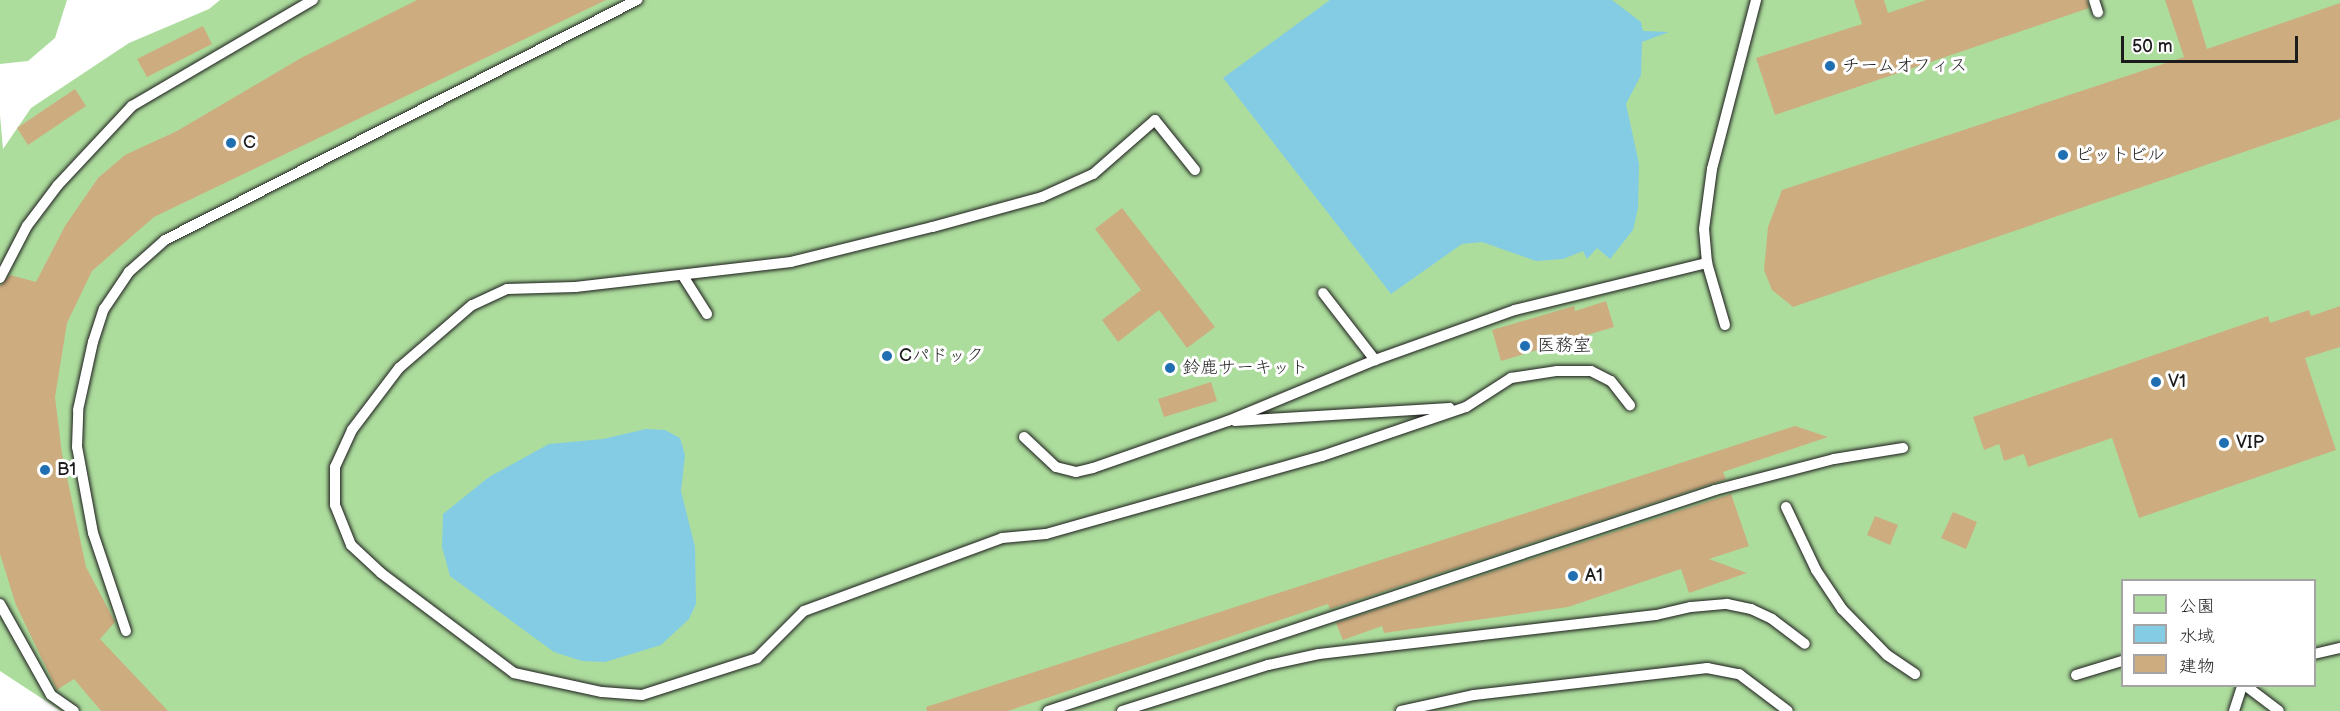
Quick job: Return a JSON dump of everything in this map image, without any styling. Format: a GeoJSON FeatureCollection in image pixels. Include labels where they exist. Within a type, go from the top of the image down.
{"type":"FeatureCollection","features":[{"type":"Feature","properties":{"kind":"lane"},"geometry":{"type":"LineString","coordinates":[[0,278],[27,226],[58,185],[132,106],[313,0]]}},
{"type":"Feature","properties":{"kind":"lane"},"geometry":{"type":"LineString","coordinates":[[126,631],[93,533],[77,447],[78,410],[93,342],[104,309],[129,273],[165,240],[638,0]]}},
{"type":"Feature","properties":{"kind":"lane"},"geometry":{"type":"LineString","coordinates":[[1725,325],[1707,263],[1704,229],[1712,169],[1756,0]]}},
{"type":"Feature","properties":{"kind":"lane"},"geometry":{"type":"LineString","coordinates":[[2094,0],[2098,12]]}},
{"type":"Feature","properties":{"kind":"lane"},"geometry":{"type":"LineString","coordinates":[[1196,170],[1155,120],[1093,174],[1042,197],[791,262],[575,287],[507,289],[472,305],[399,368],[352,430],[335,467],[335,505],[351,545],[381,573],[514,673],[602,692],[642,695],[757,658],[804,611],[1002,538],[1057,531],[1322,456],[1466,407],[1511,378],[1557,371],[1591,371],[1607,378],[1630,405]]}},
{"type":"Feature","properties":{"kind":"lane"},"geometry":{"type":"LineString","coordinates":[[1024,437],[1056,467],[1076,472],[1228,421],[1375,360],[1546,301],[1707,263]]}},
{"type":"Feature","properties":{"kind":"lane"},"geometry":{"type":"LineString","coordinates":[[683,276],[707,314]]}},
{"type":"Feature","properties":{"kind":"lane"},"geometry":{"type":"LineString","coordinates":[[1323,293],[1375,360]]}},
{"type":"Feature","properties":{"kind":"lane"},"geometry":{"type":"LineString","coordinates":[[1228,421],[1466,407]]}},
{"type":"Feature","properties":{"kind":"lane"},"geometry":{"type":"LineString","coordinates":[[1048,711],[1715,490],[1834,459],[1903,448]]}},
{"type":"Feature","properties":{"kind":"lane"},"geometry":{"type":"LineString","coordinates":[[1785,507],[1816,570],[1842,609],[1887,655],[1915,674]]}},
{"type":"Feature","properties":{"kind":"lane"},"geometry":{"type":"LineString","coordinates":[[0,604],[51,695],[74,711]]}},
{"type":"Feature","properties":{"kind":"lane"},"geometry":{"type":"LineString","coordinates":[[1122,711],[1268,665],[1319,654],[1656,615],[1691,607],[1727,604],[1751,609],[1772,619],[1805,644]]}},
{"type":"Feature","properties":{"kind":"lane"},"geometry":{"type":"LineString","coordinates":[[2316,654],[2340,648]]}},
{"type":"Feature","properties":{"kind":"lane"},"geometry":{"type":"LineString","coordinates":[[2076,675],[2121,661]]}},
{"type":"Feature","properties":{"kind":"lane"},"geometry":{"type":"LineString","coordinates":[[1401,711],[1474,695],[1707,668],[1739,674],[1788,711]]}},
{"type":"Feature","properties":{"kind":"lane"},"geometry":{"type":"LineString","coordinates":[[2234,711],[2241,687]]}},
{"type":"Feature","properties":{"kind":"lane"},"geometry":{"type":"LineString","coordinates":[[2261,688],[2279,711]]}},
{"type":"Feature","properties":{"kind":"green space"},"geometry":{"type":"Polygon","coordinates":[[[0,0],[67,0],[55,38],[28,61],[0,64],[0,0]]]}},
{"type":"Feature","properties":{"kind":"green space","name":"鈴鹿サーキット"},"geometry":{"type":"Polygon","coordinates":[[[220,0],[2340,0],[2340,711],[61,711],[0,671],[0,115],[3,149],[31,108],[129,43],[209,9],[220,0]]]}},
{"type":"Feature","properties":{"kind":"water"},"geometry":{"type":"Polygon","coordinates":[[[1330,0],[1612,0],[1641,22],[1643,31],[1669,32],[1642,42],[1641,75],[1626,104],[1639,164],[1638,208],[1633,230],[1610,259],[1597,248],[1587,259],[1583,251],[1563,259],[1536,261],[1482,242],[1462,244],[1391,294],[1223,78],[1330,0]]]}},
{"type":"Feature","properties":{"kind":"water"},"geometry":{"type":"Polygon","coordinates":[[[646,429],[665,430],[680,438],[685,455],[681,491],[695,547],[696,604],[689,619],[661,645],[605,662],[582,661],[554,652],[450,576],[442,547],[443,514],[489,477],[549,444],[603,439],[646,429]]]}},
{"type":"Feature","properties":{"kind":"building"},"geometry":{"type":"Polygon","coordinates":[[[417,0],[606,0],[154,217],[92,271],[67,323],[55,397],[62,454],[86,567],[115,622],[100,639],[168,711],[101,711],[74,679],[57,690],[16,605],[0,554],[0,286],[10,275],[36,282],[65,226],[98,178],[125,155],[177,131],[301,58],[417,0]]]}},
{"type":"Feature","properties":{"kind":"building"},"geometry":{"type":"Polygon","coordinates":[[[1854,0],[1884,0],[1888,13],[1926,0],[2087,0],[2089,8],[1775,115],[1756,58],[1862,24],[1854,0]]]}},
{"type":"Feature","properties":{"kind":"building","name":"ピットビル"},"geometry":{"type":"Polygon","coordinates":[[[2165,0],[2192,0],[2207,49],[2340,3],[2340,119],[1793,307],[1772,290],[1764,270],[1768,227],[1782,190],[2184,57],[2165,0]]]}},
{"type":"Feature","properties":{"kind":"building"},"geometry":{"type":"Polygon","coordinates":[[[203,26],[212,44],[147,77],[137,59],[203,26]]]}},
{"type":"Feature","properties":{"kind":"building"},"geometry":{"type":"Polygon","coordinates":[[[75,89],[86,106],[28,145],[17,128],[75,89]]]}},
{"type":"Feature","properties":{"kind":"building"},"geometry":{"type":"Polygon","coordinates":[[[1122,208],[1215,327],[1187,348],[1159,310],[1118,342],[1102,320],[1141,290],[1095,229],[1122,208]]]}},
{"type":"Feature","properties":{"kind":"building","name":"医務室"},"geometry":{"type":"Polygon","coordinates":[[[1606,301],[1614,327],[1501,361],[1492,330],[1574,306],[1575,311],[1606,301]]]}},
{"type":"Feature","properties":{"kind":"building"},"geometry":{"type":"Polygon","coordinates":[[[2340,306],[2340,347],[2305,358],[2336,450],[2139,518],[2112,438],[2028,467],[2024,454],[2004,461],[1999,444],[1984,450],[1973,417],[2268,316],[2270,323],[2309,310],[2311,316],[2340,306]]]}},
{"type":"Feature","properties":{"kind":"building"},"geometry":{"type":"Polygon","coordinates":[[[1211,382],[1217,401],[1164,417],[1158,399],[1211,382]]]}},
{"type":"Feature","properties":{"kind":"building"},"geometry":{"type":"Polygon","coordinates":[[[1795,426],[1828,437],[1723,472],[1726,479],[1330,609],[1328,604],[1008,711],[927,711],[926,707],[1795,426]]]}},
{"type":"Feature","properties":{"kind":"building","name":"A1"},"geometry":{"type":"Polygon","coordinates":[[[1731,494],[1749,546],[1709,559],[1747,573],[1689,593],[1681,569],[1568,607],[1384,633],[1382,626],[1343,640],[1336,623],[1731,494]]]}},
{"type":"Feature","properties":{"kind":"building"},"geometry":{"type":"Polygon","coordinates":[[[1953,512],[1977,522],[1966,549],[1941,538],[1953,512]]]}},
{"type":"Feature","properties":{"kind":"building"},"geometry":{"type":"Polygon","coordinates":[[[1875,516],[1898,525],[1890,545],[1867,535],[1875,516]]]}},
{"type":"Feature","properties":{"kind":"place","name":"チームオフィス"},"geometry":{"type":"Point","coordinates":[1830,66]}},
{"type":"Feature","properties":{"kind":"place","name":"C"},"geometry":{"type":"Point","coordinates":[231,143]}},
{"type":"Feature","properties":{"kind":"place","name":"ピットビル"},"geometry":{"type":"Point","coordinates":[2063,155]}},
{"type":"Feature","properties":{"kind":"place","name":"医務室"},"geometry":{"type":"Point","coordinates":[1525,346]}},
{"type":"Feature","properties":{"kind":"place","name":"Cパドック"},"geometry":{"type":"Point","coordinates":[887,356]}},
{"type":"Feature","properties":{"kind":"place","name":"鈴鹿サーキット"},"geometry":{"type":"Point","coordinates":[1170,368]}},
{"type":"Feature","properties":{"kind":"place","name":"V1"},"geometry":{"type":"Point","coordinates":[2156,382]}},
{"type":"Feature","properties":{"kind":"place","name":"VIP"},"geometry":{"type":"Point","coordinates":[2224,443]}},
{"type":"Feature","properties":{"kind":"place","name":"B1"},"geometry":{"type":"Point","coordinates":[45,470]}},
{"type":"Feature","properties":{"kind":"place","name":"A1"},"geometry":{"type":"Point","coordinates":[1573,576]}}]}
